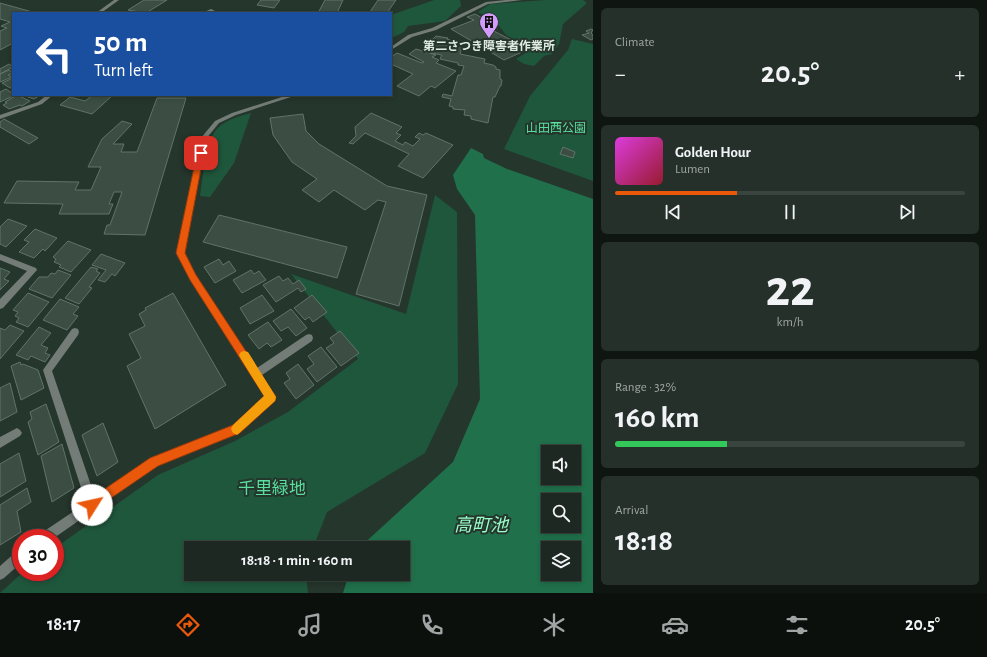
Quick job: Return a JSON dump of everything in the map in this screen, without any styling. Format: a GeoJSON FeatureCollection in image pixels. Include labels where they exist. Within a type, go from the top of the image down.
{"type":"FeatureCollection","features":[{"type":"Feature","properties":{"kind":"street"},"geometry":{"type":"LineString","coordinates":[[99,12],[117,0]]}},
{"type":"Feature","properties":{"kind":"street"},"geometry":{"type":"LineString","coordinates":[[392,48],[410,36],[434,29],[487,3],[520,0]]}},
{"type":"Feature","properties":{"kind":"street"},"geometry":{"type":"LineString","coordinates":[[1,116],[40,103],[49,96]]}},
{"type":"Feature","properties":{"kind":"street"},"geometry":{"type":"LineString","coordinates":[[57,529],[154,462],[236,429],[271,397],[193,278],[180,253],[204,139],[217,122],[234,114],[287,96]]}},
{"type":"Feature","properties":{"kind":"street"},"geometry":{"type":"LineString","coordinates":[[0,257],[33,270],[0,305]]}},
{"type":"Feature","properties":{"kind":"street"},"geometry":{"type":"LineString","coordinates":[[76,332],[47,370],[92,505]]}},
{"type":"Feature","properties":{"kind":"street"},"geometry":{"type":"LineString","coordinates":[[256,374],[309,338]]}},
{"type":"Feature","properties":{"kind":"street"},"geometry":{"type":"LineString","coordinates":[[0,443],[17,434]]}},
{"type":"Feature","properties":{"kind":"street"},"geometry":{"type":"LineString","coordinates":[[0,574],[12,563]]}},
{"type":"Feature","properties":{"kind":"green space"},"geometry":{"type":"Polygon","coordinates":[[[434,0],[460,0],[461,6],[445,21],[408,26],[404,32],[394,37],[392,36],[392,15],[434,0]]]}},
{"type":"Feature","properties":{"kind":"green space"},"geometry":{"type":"Polygon","coordinates":[[[545,0],[583,0],[587,3],[563,24],[559,44],[552,54],[544,56],[534,66],[524,64],[516,59],[532,49],[506,35],[496,22],[478,12],[490,4],[545,0]]]}},
{"type":"Feature","properties":{"kind":"green space","name":"山田西公園"},"geometry":{"type":"Polygon","coordinates":[[[572,39],[593,44],[593,181],[504,149],[530,96],[568,50],[572,39]]]}},
{"type":"Feature","properties":{"kind":"green space"},"geometry":{"type":"Polygon","coordinates":[[[251,113],[234,163],[210,197],[200,196],[208,148],[215,131],[227,121],[251,113]]]}},
{"type":"Feature","properties":{"kind":"green space","name":"千里緑地"},"geometry":{"type":"Polygon","coordinates":[[[435,195],[457,212],[458,384],[425,453],[327,512],[316,541],[184,541],[184,581],[307,581],[308,593],[0,593],[13,581],[64,581],[64,542],[158,475],[235,441],[288,412],[358,359],[291,274],[406,314],[435,195]]]}},
{"type":"Feature","properties":{"kind":"water","name":"高町池"},"geometry":{"type":"Polygon","coordinates":[[[471,148],[483,154],[484,158],[507,169],[593,199],[593,593],[343,593],[347,581],[410,581],[410,541],[367,541],[453,462],[480,399],[475,215],[457,189],[453,175],[471,148]]]}},
{"type":"Feature","properties":{"kind":"building"},"geometry":{"type":"Polygon","coordinates":[[[144,0],[167,0],[148,12],[128,10],[144,0]]]}},
{"type":"Feature","properties":{"kind":"building"},"geometry":{"type":"Polygon","coordinates":[[[261,0],[280,0],[274,8],[257,5],[261,0]]]}},
{"type":"Feature","properties":{"kind":"building"},"geometry":{"type":"Polygon","coordinates":[[[325,0],[343,0],[337,12],[319,12],[325,0]]]}},
{"type":"Feature","properties":{"kind":"building"},"geometry":{"type":"Polygon","coordinates":[[[378,0],[396,0],[388,12],[370,12],[378,0]]]}},
{"type":"Feature","properties":{"kind":"building"},"geometry":{"type":"Polygon","coordinates":[[[0,3],[32,12],[12,12],[12,44],[0,50],[0,31],[7,28],[1,26],[10,22],[0,19],[0,3]]]}},
{"type":"Feature","properties":{"kind":"building","name":"第二さつき障害者作業所"},"geometry":{"type":"Polygon","coordinates":[[[475,14],[495,25],[490,29],[529,49],[504,60],[451,29],[474,20],[467,17],[475,14]]]}},
{"type":"Feature","properties":{"kind":"building"},"geometry":{"type":"Polygon","coordinates":[[[591,29],[593,30],[591,33],[593,35],[593,39],[591,40],[582,35],[589,33],[586,31],[591,29]]]}},
{"type":"Feature","properties":{"kind":"building"},"geometry":{"type":"Polygon","coordinates":[[[436,36],[448,38],[447,39],[450,40],[449,45],[462,47],[460,54],[485,59],[484,63],[493,65],[496,69],[500,70],[500,79],[502,80],[501,86],[495,97],[493,97],[488,123],[471,119],[471,116],[464,115],[465,110],[453,109],[453,107],[449,106],[451,99],[442,97],[443,94],[452,96],[458,75],[461,75],[464,66],[440,59],[442,55],[431,53],[433,49],[424,47],[428,39],[433,39],[436,36]]]}},
{"type":"Feature","properties":{"kind":"building"},"geometry":{"type":"Polygon","coordinates":[[[416,49],[436,55],[432,57],[439,60],[436,63],[456,71],[435,88],[431,86],[419,96],[397,86],[413,74],[392,64],[392,56],[397,53],[422,63],[424,62],[409,54],[416,49]]]}},
{"type":"Feature","properties":{"kind":"building"},"geometry":{"type":"Polygon","coordinates":[[[9,64],[12,66],[0,74],[0,69],[9,64]]]}},
{"type":"Feature","properties":{"kind":"building"},"geometry":{"type":"Polygon","coordinates":[[[9,70],[12,73],[8,75],[12,77],[0,82],[0,74],[9,70]]]}},
{"type":"Feature","properties":{"kind":"building"},"geometry":{"type":"Polygon","coordinates":[[[12,78],[12,87],[10,88],[2,83],[12,78]]]}},
{"type":"Feature","properties":{"kind":"building"},"geometry":{"type":"Polygon","coordinates":[[[6,89],[12,93],[13,96],[0,102],[0,92],[6,89]]]}},
{"type":"Feature","properties":{"kind":"building"},"geometry":{"type":"Polygon","coordinates":[[[15,96],[19,96],[30,101],[22,106],[20,105],[9,109],[3,105],[7,103],[5,102],[15,96]]]}},
{"type":"Feature","properties":{"kind":"building"},"geometry":{"type":"Polygon","coordinates":[[[25,96],[39,96],[34,99],[25,96]]]}},
{"type":"Feature","properties":{"kind":"building"},"geometry":{"type":"Polygon","coordinates":[[[92,96],[112,96],[92,114],[60,105],[70,97],[85,101],[92,96]]]}},
{"type":"Feature","properties":{"kind":"building"},"geometry":{"type":"Polygon","coordinates":[[[157,98],[186,98],[145,235],[104,234],[107,225],[110,225],[122,192],[114,192],[109,204],[113,204],[109,214],[59,214],[63,204],[4,203],[17,181],[79,182],[75,190],[91,190],[101,167],[88,167],[102,139],[122,121],[132,124],[113,144],[124,144],[121,152],[137,152],[157,98]]]}},
{"type":"Feature","properties":{"kind":"building"},"geometry":{"type":"Polygon","coordinates":[[[371,113],[402,127],[396,133],[401,135],[395,141],[403,145],[405,142],[413,146],[420,139],[415,137],[419,133],[423,135],[426,133],[453,145],[423,178],[398,166],[409,154],[365,133],[353,144],[349,143],[356,136],[355,127],[371,113]]]}},
{"type":"Feature","properties":{"kind":"building"},"geometry":{"type":"Polygon","coordinates":[[[303,114],[306,131],[319,144],[387,186],[427,195],[399,306],[356,294],[386,202],[378,200],[365,210],[334,190],[319,202],[302,190],[317,179],[292,162],[273,135],[270,118],[303,114]]]}},
{"type":"Feature","properties":{"kind":"building"},"geometry":{"type":"Polygon","coordinates":[[[4,119],[38,138],[29,144],[0,127],[0,122],[4,119]]]}},
{"type":"Feature","properties":{"kind":"building"},"geometry":{"type":"Polygon","coordinates":[[[563,147],[575,152],[573,158],[560,154],[563,147]]]}},
{"type":"Feature","properties":{"kind":"building"},"geometry":{"type":"Polygon","coordinates":[[[219,215],[347,247],[337,278],[203,242],[219,215]]]}},
{"type":"Feature","properties":{"kind":"building"},"geometry":{"type":"Polygon","coordinates":[[[8,219],[27,226],[6,247],[0,244],[0,227],[8,219]]]}},
{"type":"Feature","properties":{"kind":"building"},"geometry":{"type":"Polygon","coordinates":[[[35,229],[57,238],[45,251],[43,249],[34,258],[19,252],[29,242],[24,240],[35,229]]]}},
{"type":"Feature","properties":{"kind":"building"},"geometry":{"type":"Polygon","coordinates":[[[68,241],[91,250],[71,272],[59,267],[61,265],[54,262],[56,259],[53,257],[68,241]]]}},
{"type":"Feature","properties":{"kind":"building"},"geometry":{"type":"Polygon","coordinates":[[[101,254],[125,263],[115,276],[112,274],[105,282],[98,280],[106,270],[92,265],[101,254]]]}},
{"type":"Feature","properties":{"kind":"building"},"geometry":{"type":"Polygon","coordinates":[[[219,259],[223,265],[229,261],[236,271],[215,283],[204,267],[219,259]]]}},
{"type":"Feature","properties":{"kind":"building"},"geometry":{"type":"Polygon","coordinates":[[[91,267],[98,269],[96,271],[100,273],[89,287],[92,288],[79,304],[65,298],[91,267]]]}},
{"type":"Feature","properties":{"kind":"building"},"geometry":{"type":"Polygon","coordinates":[[[0,268],[10,272],[4,279],[9,281],[0,290],[0,268]]]}},
{"type":"Feature","properties":{"kind":"building"},"geometry":{"type":"Polygon","coordinates":[[[58,270],[71,275],[52,298],[29,289],[39,277],[48,277],[51,273],[55,274],[58,270]]]}},
{"type":"Feature","properties":{"kind":"building"},"geometry":{"type":"Polygon","coordinates":[[[251,270],[254,274],[259,271],[266,280],[242,293],[233,280],[251,270]]]}},
{"type":"Feature","properties":{"kind":"building"},"geometry":{"type":"Polygon","coordinates":[[[279,276],[283,281],[288,278],[293,284],[299,280],[306,289],[301,292],[298,288],[276,302],[263,285],[279,276]]]}},
{"type":"Feature","properties":{"kind":"building"},"geometry":{"type":"Polygon","coordinates":[[[28,293],[49,302],[28,327],[16,322],[19,318],[15,316],[18,312],[13,310],[28,293]]]}},
{"type":"Feature","properties":{"kind":"building"},"geometry":{"type":"Polygon","coordinates":[[[173,293],[226,385],[155,429],[127,366],[141,358],[129,334],[145,326],[139,314],[146,310],[145,308],[173,293]]]}},
{"type":"Feature","properties":{"kind":"building"},"geometry":{"type":"Polygon","coordinates":[[[262,295],[274,311],[250,324],[240,308],[262,295]]]}},
{"type":"Feature","properties":{"kind":"building"},"geometry":{"type":"Polygon","coordinates":[[[312,295],[327,312],[313,322],[309,317],[305,320],[294,308],[312,295]]]}},
{"type":"Feature","properties":{"kind":"building"},"geometry":{"type":"Polygon","coordinates":[[[60,299],[79,307],[73,314],[78,316],[67,330],[43,320],[60,299]]]}},
{"type":"Feature","properties":{"kind":"building"},"geometry":{"type":"Polygon","coordinates":[[[291,309],[307,328],[296,336],[288,327],[281,331],[273,321],[291,309]]]}},
{"type":"Feature","properties":{"kind":"building"},"geometry":{"type":"Polygon","coordinates":[[[268,322],[282,340],[271,347],[267,343],[259,349],[248,335],[268,322]]]}},
{"type":"Feature","properties":{"kind":"building"},"geometry":{"type":"Polygon","coordinates":[[[10,325],[24,331],[0,359],[0,328],[5,330],[10,325]]]}},
{"type":"Feature","properties":{"kind":"building"},"geometry":{"type":"Polygon","coordinates":[[[39,327],[51,333],[41,345],[48,348],[45,353],[50,355],[45,362],[31,356],[28,360],[16,355],[39,327]]]}},
{"type":"Feature","properties":{"kind":"building"},"geometry":{"type":"Polygon","coordinates":[[[340,331],[359,353],[341,366],[326,348],[334,343],[330,338],[340,331]]]}},
{"type":"Feature","properties":{"kind":"building"},"geometry":{"type":"Polygon","coordinates":[[[321,347],[337,367],[317,382],[307,369],[314,364],[308,356],[321,347]]]}},
{"type":"Feature","properties":{"kind":"building"},"geometry":{"type":"Polygon","coordinates":[[[20,362],[21,365],[23,364],[38,370],[44,388],[21,400],[11,366],[20,362]]]}},
{"type":"Feature","properties":{"kind":"building"},"geometry":{"type":"Polygon","coordinates":[[[298,364],[314,385],[296,399],[284,383],[290,379],[286,373],[298,364]]]}},
{"type":"Feature","properties":{"kind":"building"},"geometry":{"type":"Polygon","coordinates":[[[10,383],[17,412],[0,421],[0,388],[10,383]]]}},
{"type":"Feature","properties":{"kind":"building"},"geometry":{"type":"Polygon","coordinates":[[[46,404],[59,442],[38,455],[28,422],[32,419],[30,412],[46,404]]]}},
{"type":"Feature","properties":{"kind":"building"},"geometry":{"type":"Polygon","coordinates":[[[103,423],[118,462],[97,476],[82,435],[103,423]]]}},
{"type":"Feature","properties":{"kind":"building"},"geometry":{"type":"Polygon","coordinates":[[[62,444],[74,488],[52,502],[41,456],[62,444]]]}},
{"type":"Feature","properties":{"kind":"building"},"geometry":{"type":"Polygon","coordinates":[[[19,453],[26,481],[0,497],[0,464],[19,453]]]}},
{"type":"Feature","properties":{"kind":"building"},"geometry":{"type":"Polygon","coordinates":[[[27,488],[31,502],[17,511],[20,529],[12,529],[12,538],[0,545],[0,505],[27,488]]]}},
{"type":"Feature","properties":{"kind":"slow traffic"},"geometry":{"type":"LineString","coordinates":[[237,429],[271,397],[244,355]]}},
{"type":"Feature","properties":{"kind":"place","name":"第二さつき障害者作業所"},"geometry":{"type":"Point","coordinates":[489,39]}},
{"type":"Feature","properties":{"kind":"route"},"geometry":{"type":"LineString","coordinates":[[92,505],[154,462],[236,429],[271,397],[193,278],[180,253],[201,153]]}}]}
